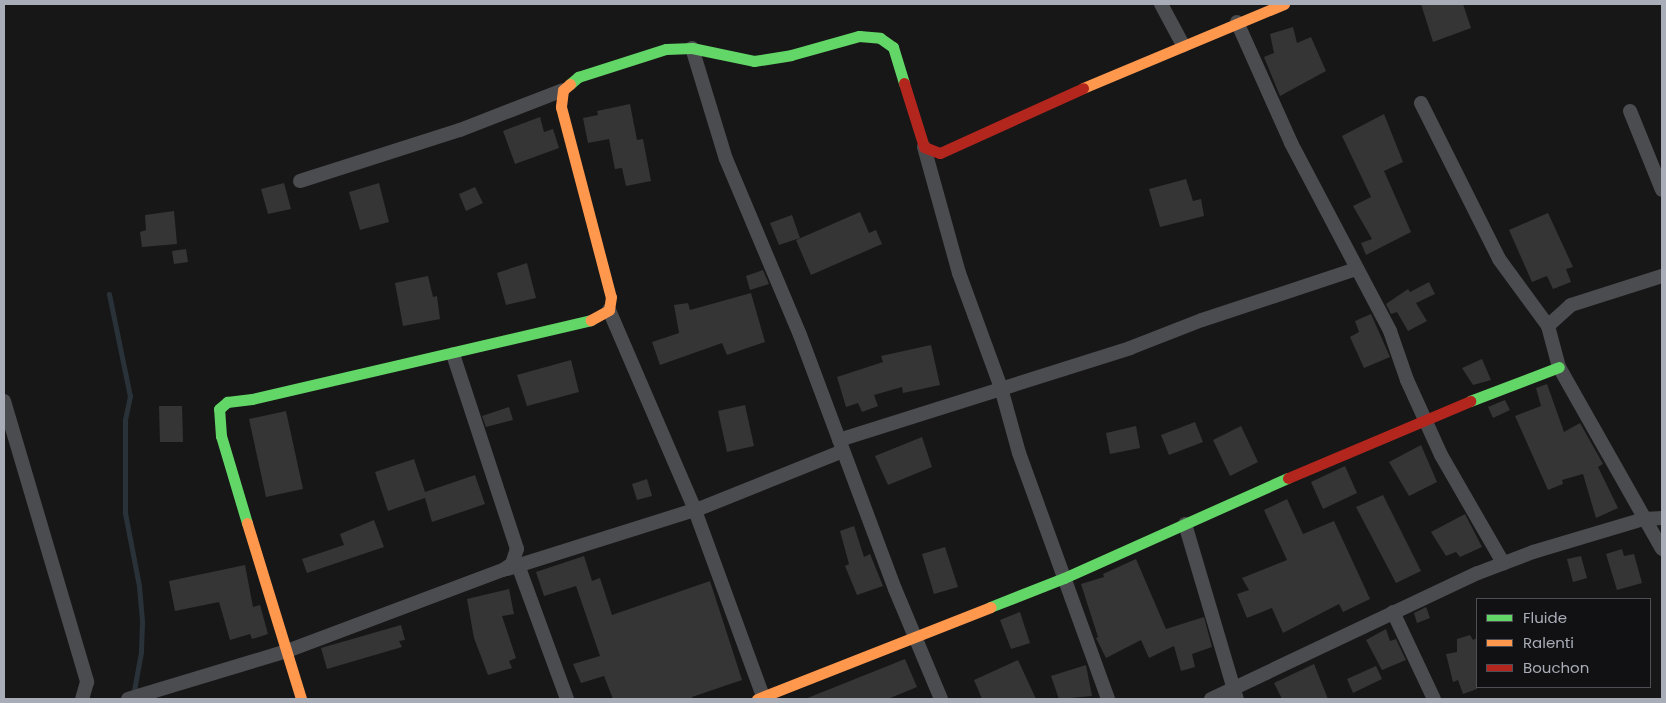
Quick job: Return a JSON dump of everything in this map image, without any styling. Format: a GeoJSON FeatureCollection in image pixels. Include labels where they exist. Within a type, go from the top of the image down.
{"type":"FeatureCollection","features":[{"type":"Feature","properties":{"kind":"street"},"geometry":{"type":"LineString","coordinates":[[1161,4],[1183,45]]}},
{"type":"Feature","properties":{"kind":"street"},"geometry":{"type":"LineString","coordinates":[[924,147],[940,153],[1183,45],[1284,4]]}},
{"type":"Feature","properties":{"kind":"street"},"geometry":{"type":"LineString","coordinates":[[1237,22],[1292,142],[1356,269],[1390,331],[1440,454],[1503,563]]}},
{"type":"Feature","properties":{"kind":"street"},"geometry":{"type":"LineString","coordinates":[[300,181],[460,130],[563,90],[578,77],[666,49],[692,48],[754,61],[791,55],[859,36],[880,38],[893,47],[924,147],[959,273],[1000,388],[1019,453],[1108,699]]}},
{"type":"Feature","properties":{"kind":"street"},"geometry":{"type":"LineString","coordinates":[[692,48],[726,159],[941,699]]}},
{"type":"Feature","properties":{"kind":"street"},"geometry":{"type":"LineString","coordinates":[[563,90],[561,107],[611,297],[609,310],[694,510],[761,698],[1064,578],[1424,418],[1559,367]]}},
{"type":"Feature","properties":{"kind":"street"},"geometry":{"type":"LineString","coordinates":[[1422,103],[1499,259],[1548,326],[1559,367],[1662,549]]}},
{"type":"Feature","properties":{"kind":"street"},"geometry":{"type":"LineString","coordinates":[[1630,111],[1662,190]]}},
{"type":"Feature","properties":{"kind":"street"},"geometry":{"type":"LineString","coordinates":[[128,699],[287,651],[503,570],[694,510],[841,446],[1000,388],[1130,348],[1202,320],[1356,269]]}},
{"type":"Feature","properties":{"kind":"street"},"geometry":{"type":"LineString","coordinates":[[1548,326],[1571,306],[1662,276]]}},
{"type":"Feature","properties":{"kind":"street"},"geometry":{"type":"LineString","coordinates":[[301,699],[221,436],[219,409],[227,402],[252,399],[571,327],[603,316],[609,310]]}},
{"type":"Feature","properties":{"kind":"street"},"geometry":{"type":"LineString","coordinates":[[453,354],[517,549],[512,564],[503,570]]}},
{"type":"Feature","properties":{"kind":"street"},"geometry":{"type":"LineString","coordinates":[[4,401],[87,682],[82,699]]}},
{"type":"Feature","properties":{"kind":"street"},"geometry":{"type":"LineString","coordinates":[[1211,699],[1236,694],[1393,612],[1503,563],[1644,519],[1662,518]]}},
{"type":"Feature","properties":{"kind":"street"},"geometry":{"type":"LineString","coordinates":[[1185,524],[1236,694]]}},
{"type":"Feature","properties":{"kind":"street"},"geometry":{"type":"LineString","coordinates":[[518,565],[567,699]]}},
{"type":"Feature","properties":{"kind":"street"},"geometry":{"type":"LineString","coordinates":[[1393,612],[1434,699]]}},
{"type":"Feature","properties":{"kind":"building"},"geometry":{"type":"Polygon","coordinates":[[[1421,4],[1463,4],[1471,28],[1433,42],[1421,4]]]}},
{"type":"Feature","properties":{"kind":"building"},"geometry":{"type":"Polygon","coordinates":[[[1293,27],[1297,43],[1311,37],[1326,71],[1280,96],[1264,57],[1274,53],[1270,34],[1293,27]]]}},
{"type":"Feature","properties":{"kind":"building"},"geometry":{"type":"Polygon","coordinates":[[[630,104],[637,140],[643,139],[651,181],[626,186],[622,168],[615,169],[609,139],[588,143],[583,118],[598,115],[597,111],[630,104]]]}},
{"type":"Feature","properties":{"kind":"building"},"geometry":{"type":"Polygon","coordinates":[[[1384,114],[1403,162],[1384,171],[1411,232],[1366,255],[1361,243],[1372,239],[1353,206],[1371,197],[1342,136],[1384,114]]]}},
{"type":"Feature","properties":{"kind":"building"},"geometry":{"type":"Polygon","coordinates":[[[540,117],[544,132],[553,129],[559,148],[515,164],[503,131],[540,117]]]}},
{"type":"Feature","properties":{"kind":"building"},"geometry":{"type":"Polygon","coordinates":[[[1186,179],[1193,201],[1201,199],[1204,216],[1160,227],[1149,189],[1186,179]]]}},
{"type":"Feature","properties":{"kind":"building"},"geometry":{"type":"Polygon","coordinates":[[[284,183],[291,209],[268,214],[261,189],[284,183]]]}},
{"type":"Feature","properties":{"kind":"building"},"geometry":{"type":"Polygon","coordinates":[[[379,183],[389,222],[360,230],[349,192],[379,183]]]}},
{"type":"Feature","properties":{"kind":"building"},"geometry":{"type":"Polygon","coordinates":[[[475,187],[483,203],[466,211],[459,194],[475,187]]]}},
{"type":"Feature","properties":{"kind":"building"},"geometry":{"type":"Polygon","coordinates":[[[174,211],[177,244],[142,247],[140,232],[146,230],[145,215],[174,211]]]}},
{"type":"Feature","properties":{"kind":"building"},"geometry":{"type":"Polygon","coordinates":[[[860,212],[869,233],[876,230],[882,244],[811,275],[796,240],[860,212]]]}},
{"type":"Feature","properties":{"kind":"building"},"geometry":{"type":"Polygon","coordinates":[[[1548,213],[1573,267],[1566,269],[1571,282],[1553,289],[1547,276],[1532,282],[1509,230],[1548,213]]]}},
{"type":"Feature","properties":{"kind":"building"},"geometry":{"type":"Polygon","coordinates":[[[792,215],[800,238],[779,245],[770,223],[792,215]]]}},
{"type":"Feature","properties":{"kind":"building"},"geometry":{"type":"Polygon","coordinates":[[[186,249],[188,262],[174,264],[172,251],[186,249]]]}},
{"type":"Feature","properties":{"kind":"building"},"geometry":{"type":"Polygon","coordinates":[[[527,263],[536,298],[506,305],[497,273],[527,263]]]}},
{"type":"Feature","properties":{"kind":"building"},"geometry":{"type":"Polygon","coordinates":[[[763,270],[769,284],[750,290],[746,276],[763,270]]]}},
{"type":"Feature","properties":{"kind":"building"},"geometry":{"type":"Polygon","coordinates":[[[428,276],[433,297],[437,296],[440,319],[403,326],[395,283],[428,276]]]}},
{"type":"Feature","properties":{"kind":"building"},"geometry":{"type":"Polygon","coordinates":[[[1429,282],[1435,294],[1416,303],[1427,321],[1408,331],[1397,312],[1391,314],[1386,304],[1408,289],[1410,292],[1429,282]]]}},
{"type":"Feature","properties":{"kind":"building"},"geometry":{"type":"Polygon","coordinates":[[[751,293],[765,342],[727,355],[722,343],[660,365],[652,342],[679,333],[674,305],[688,303],[690,310],[751,293]]]}},
{"type":"Feature","properties":{"kind":"building"},"geometry":{"type":"Polygon","coordinates":[[[1371,314],[1390,357],[1364,368],[1350,337],[1359,332],[1355,321],[1371,314]]]}},
{"type":"Feature","properties":{"kind":"building"},"geometry":{"type":"Polygon","coordinates":[[[931,345],[940,385],[903,393],[902,387],[874,395],[878,406],[862,412],[858,403],[846,407],[837,377],[883,362],[881,356],[931,345]]]}},
{"type":"Feature","properties":{"kind":"building"},"geometry":{"type":"Polygon","coordinates":[[[1482,359],[1491,380],[1473,385],[1462,368],[1482,359]]]}},
{"type":"Feature","properties":{"kind":"building"},"geometry":{"type":"Polygon","coordinates":[[[571,360],[579,392],[527,406],[517,375],[571,360]]]}},
{"type":"Feature","properties":{"kind":"building"},"geometry":{"type":"Polygon","coordinates":[[[1547,384],[1564,432],[1580,423],[1603,464],[1598,467],[1618,508],[1596,518],[1583,474],[1562,480],[1563,484],[1548,490],[1515,416],[1541,406],[1536,388],[1547,384]]]}},
{"type":"Feature","properties":{"kind":"building"},"geometry":{"type":"Polygon","coordinates":[[[1505,400],[1510,410],[1493,418],[1488,407],[1505,400]]]}},
{"type":"Feature","properties":{"kind":"building"},"geometry":{"type":"Polygon","coordinates":[[[745,405],[754,446],[727,452],[718,411],[745,405]]]}},
{"type":"Feature","properties":{"kind":"building"},"geometry":{"type":"Polygon","coordinates":[[[159,406],[182,406],[183,442],[160,442],[159,406]]]}},
{"type":"Feature","properties":{"kind":"building"},"geometry":{"type":"Polygon","coordinates":[[[509,407],[513,420],[486,427],[482,416],[509,407]]]}},
{"type":"Feature","properties":{"kind":"building"},"geometry":{"type":"Polygon","coordinates":[[[286,411],[303,489],[266,497],[249,419],[286,411]]]}},
{"type":"Feature","properties":{"kind":"building"},"geometry":{"type":"Polygon","coordinates":[[[1195,422],[1203,442],[1169,455],[1161,435],[1195,422]]]}},
{"type":"Feature","properties":{"kind":"building"},"geometry":{"type":"Polygon","coordinates":[[[1136,426],[1140,448],[1110,454],[1106,433],[1136,426]]]}},
{"type":"Feature","properties":{"kind":"building"},"geometry":{"type":"Polygon","coordinates":[[[1241,426],[1258,462],[1230,476],[1213,440],[1241,426]]]}},
{"type":"Feature","properties":{"kind":"building"},"geometry":{"type":"Polygon","coordinates":[[[922,437],[932,467],[888,485],[875,456],[922,437]]]}},
{"type":"Feature","properties":{"kind":"building"},"geometry":{"type":"Polygon","coordinates":[[[1421,445],[1437,482],[1409,496],[1389,462],[1421,445]]]}},
{"type":"Feature","properties":{"kind":"building"},"geometry":{"type":"Polygon","coordinates":[[[414,459],[425,492],[475,475],[485,504],[432,522],[425,498],[388,511],[375,472],[414,459]]]}},
{"type":"Feature","properties":{"kind":"building"},"geometry":{"type":"Polygon","coordinates":[[[1345,466],[1357,493],[1323,509],[1311,482],[1345,466]]]}},
{"type":"Feature","properties":{"kind":"building"},"geometry":{"type":"Polygon","coordinates":[[[647,479],[652,496],[637,500],[632,484],[647,479]]]}},
{"type":"Feature","properties":{"kind":"building"},"geometry":{"type":"Polygon","coordinates":[[[1383,495],[1421,571],[1396,583],[1356,507],[1383,495]]]}},
{"type":"Feature","properties":{"kind":"building"},"geometry":{"type":"Polygon","coordinates":[[[1287,499],[1303,534],[1334,521],[1370,599],[1343,612],[1339,604],[1283,633],[1272,608],[1247,618],[1237,594],[1249,590],[1242,578],[1287,560],[1264,510],[1287,499]]]}},
{"type":"Feature","properties":{"kind":"building"},"geometry":{"type":"Polygon","coordinates":[[[1465,514],[1482,547],[1460,557],[1456,552],[1446,556],[1431,532],[1465,514]]]}},
{"type":"Feature","properties":{"kind":"building"},"geometry":{"type":"Polygon","coordinates":[[[374,520],[384,547],[307,573],[302,559],[344,545],[340,534],[374,520]]]}},
{"type":"Feature","properties":{"kind":"building"},"geometry":{"type":"Polygon","coordinates":[[[854,526],[864,557],[870,554],[883,586],[857,595],[845,566],[849,564],[840,531],[854,526]]]}},
{"type":"Feature","properties":{"kind":"building"},"geometry":{"type":"Polygon","coordinates":[[[945,547],[958,587],[934,594],[922,554],[945,547]]]}},
{"type":"Feature","properties":{"kind":"building"},"geometry":{"type":"Polygon","coordinates":[[[1622,549],[1624,556],[1634,554],[1642,583],[1617,590],[1606,554],[1622,549]]]}},
{"type":"Feature","properties":{"kind":"building"},"geometry":{"type":"Polygon","coordinates":[[[584,556],[592,581],[600,578],[612,615],[710,581],[742,680],[692,697],[693,699],[613,699],[604,676],[581,683],[573,664],[600,656],[576,586],[544,596],[536,572],[584,556]]]}},
{"type":"Feature","properties":{"kind":"building"},"geometry":{"type":"Polygon","coordinates":[[[1581,556],[1587,578],[1573,582],[1567,559],[1581,556]]]}},
{"type":"Feature","properties":{"kind":"building"},"geometry":{"type":"Polygon","coordinates":[[[1136,559],[1166,629],[1204,617],[1212,647],[1192,654],[1195,667],[1181,671],[1174,646],[1149,658],[1141,640],[1106,658],[1096,638],[1098,637],[1081,584],[1104,577],[1103,574],[1136,559]]]}},
{"type":"Feature","properties":{"kind":"building"},"geometry":{"type":"Polygon","coordinates":[[[245,565],[253,607],[260,605],[268,634],[252,639],[250,634],[230,640],[219,602],[175,611],[169,581],[245,565]]]}},
{"type":"Feature","properties":{"kind":"building"},"geometry":{"type":"Polygon","coordinates":[[[509,589],[514,614],[502,616],[516,658],[509,661],[512,668],[488,675],[474,638],[467,599],[509,589]]]}},
{"type":"Feature","properties":{"kind":"building"},"geometry":{"type":"Polygon","coordinates":[[[1426,607],[1430,618],[1417,623],[1414,613],[1426,607]]]}},
{"type":"Feature","properties":{"kind":"building"},"geometry":{"type":"Polygon","coordinates":[[[1020,612],[1030,643],[1011,649],[1000,620],[1020,612]]]}},
{"type":"Feature","properties":{"kind":"building"},"geometry":{"type":"Polygon","coordinates":[[[401,625],[405,640],[399,641],[402,647],[327,669],[321,648],[401,625]]]}},
{"type":"Feature","properties":{"kind":"building"},"geometry":{"type":"Polygon","coordinates":[[[1386,629],[1390,641],[1396,639],[1406,660],[1382,670],[1366,640],[1386,629]]]}},
{"type":"Feature","properties":{"kind":"building"},"geometry":{"type":"Polygon","coordinates":[[[1470,635],[1473,640],[1476,638],[1477,689],[1463,694],[1458,680],[1453,682],[1446,654],[1457,652],[1457,639],[1470,635]]]}},
{"type":"Feature","properties":{"kind":"building"},"geometry":{"type":"Polygon","coordinates":[[[905,659],[917,687],[888,699],[805,699],[905,659]]]}},
{"type":"Feature","properties":{"kind":"building"},"geometry":{"type":"Polygon","coordinates":[[[1018,660],[1036,699],[982,699],[974,680],[1018,660]]]}},
{"type":"Feature","properties":{"kind":"building"},"geometry":{"type":"Polygon","coordinates":[[[1314,664],[1328,699],[1282,699],[1274,683],[1314,664]]]}},
{"type":"Feature","properties":{"kind":"building"},"geometry":{"type":"Polygon","coordinates":[[[1086,665],[1092,696],[1059,699],[1051,676],[1086,665]]]}},
{"type":"Feature","properties":{"kind":"building"},"geometry":{"type":"Polygon","coordinates":[[[1376,666],[1382,679],[1353,693],[1347,679],[1376,666]]]}},
{"type":"Feature","properties":{"kind":"waterway"},"geometry":{"type":"LineString","coordinates":[[109,294],[130,396],[125,420],[125,513],[139,586],[142,622],[141,652],[133,696]]}},
{"type":"Feature","properties":{"kind":"traffic: fast"},"geometry":{"type":"LineString","coordinates":[[570,84],[578,77],[666,49],[692,48],[754,61],[791,55],[859,36],[880,38],[893,47],[904,83]]}},
{"type":"Feature","properties":{"kind":"traffic: fast"},"geometry":{"type":"LineString","coordinates":[[247,523],[221,436],[219,409],[227,402],[252,399],[591,320]]}},
{"type":"Feature","properties":{"kind":"traffic: fast"},"geometry":{"type":"LineString","coordinates":[[1470,401],[1559,367]]}},
{"type":"Feature","properties":{"kind":"traffic: fast"},"geometry":{"type":"LineString","coordinates":[[990,607],[1064,578],[1288,478]]}},
{"type":"Feature","properties":{"kind":"traffic: slow"},"geometry":{"type":"LineString","coordinates":[[1083,88],[1284,4]]}},
{"type":"Feature","properties":{"kind":"traffic: slow"},"geometry":{"type":"LineString","coordinates":[[570,84],[563,90],[561,107],[611,297],[609,310],[591,320]]}},
{"type":"Feature","properties":{"kind":"traffic: slow"},"geometry":{"type":"LineString","coordinates":[[247,523],[301,699]]}},
{"type":"Feature","properties":{"kind":"traffic: slow"},"geometry":{"type":"LineString","coordinates":[[757,699],[990,607]]}},
{"type":"Feature","properties":{"kind":"traffic: jam"},"geometry":{"type":"LineString","coordinates":[[904,83],[924,147],[940,153],[1083,88]]}},
{"type":"Feature","properties":{"kind":"traffic: jam"},"geometry":{"type":"LineString","coordinates":[[1288,478],[1470,401]]}}]}
